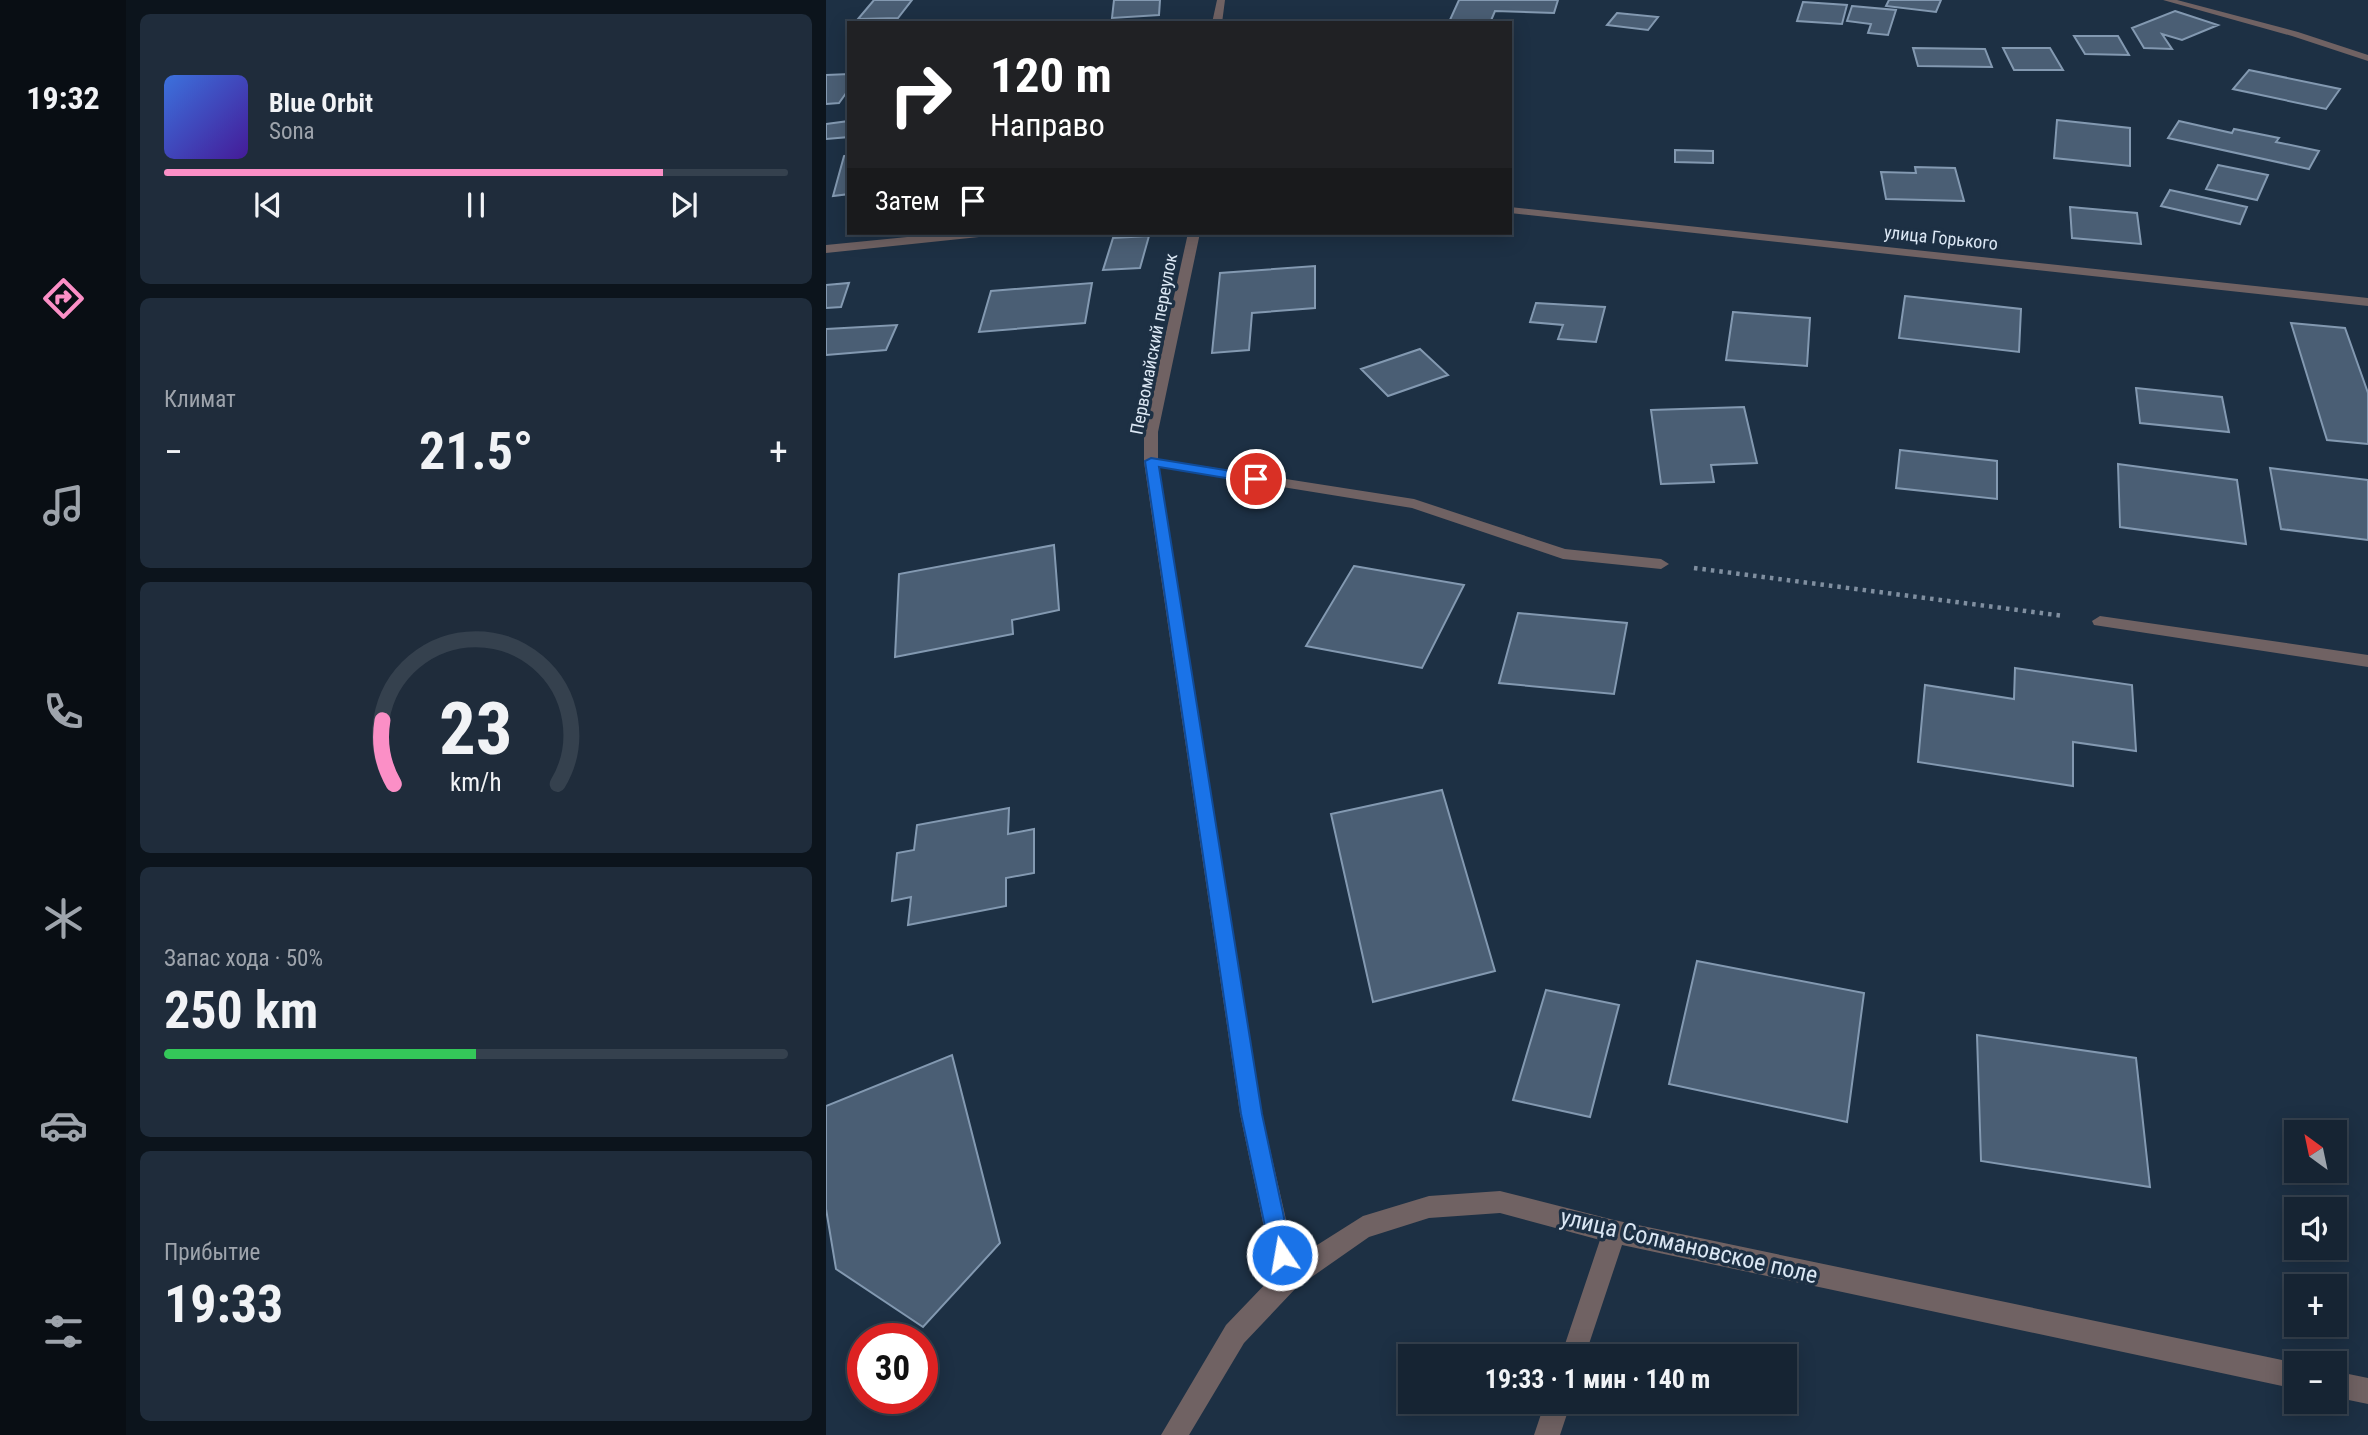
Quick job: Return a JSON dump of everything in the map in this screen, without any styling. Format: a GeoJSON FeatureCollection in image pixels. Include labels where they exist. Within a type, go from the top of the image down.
{"type":"FeatureCollection","features":[{"type":"Feature","properties":{"kind":"street"},"geometry":{"type":"LineString","coordinates":[[1217,21],[1221,0]]}},
{"type":"Feature","properties":{"kind":"street"},"geometry":{"type":"LineString","coordinates":[[2167,0],[2221,12],[2368,58]]}},
{"type":"Feature","properties":{"kind":"street","name":"улица Горького"},"geometry":{"type":"LineString","coordinates":[[1512,210],[2368,302]]}},
{"type":"Feature","properties":{"kind":"street"},"geometry":{"type":"LineString","coordinates":[[826,249],[960,235]]}},
{"type":"Feature","properties":{"kind":"street","name":"Первомайский переулок"},"geometry":{"type":"LineString","coordinates":[[1194,235],[1152,432],[1151,461],[1251,1114],[1287,1279]]}},
{"type":"Feature","properties":{"kind":"street"},"geometry":{"type":"LineString","coordinates":[[1151,461],[1414,504],[1563,554],[1661,564]]}},
{"type":"Feature","properties":{"kind":"street"},"geometry":{"type":"LineString","coordinates":[[2100,621],[2368,661]]}},
{"type":"Feature","properties":{"kind":"street","name":"улица Солмановское поле"},"geometry":{"type":"LineString","coordinates":[[1174,1435],[1236,1334],[1287,1279],[1363,1227],[1429,1207],[1500,1202],[1614,1232],[2284,1373]]}},
{"type":"Feature","properties":{"kind":"street"},"geometry":{"type":"LineString","coordinates":[[1577,1344],[1614,1232]]}},
{"type":"Feature","properties":{"kind":"street"},"geometry":{"type":"LineString","coordinates":[[2347,1387],[2368,1391]]}},
{"type":"Feature","properties":{"kind":"street"},"geometry":{"type":"LineString","coordinates":[[1547,1435],[1554,1414]]}},
{"type":"Feature","properties":{"kind":"path"},"geometry":{"type":"LineString","coordinates":[[1661,564],[2100,621]]}},
{"type":"Feature","properties":{"kind":"building"},"geometry":{"type":"Polygon","coordinates":[[[874,0],[912,0],[898,18],[858,19],[874,0]]]}},
{"type":"Feature","properties":{"kind":"building"},"geometry":{"type":"Polygon","coordinates":[[[1114,0],[1160,0],[1159,15],[1112,18],[1114,0]]]}},
{"type":"Feature","properties":{"kind":"building"},"geometry":{"type":"Polygon","coordinates":[[[1459,0],[1558,0],[1554,13],[1495,11],[1491,21],[1449,21],[1459,0]]]}},
{"type":"Feature","properties":{"kind":"building"},"geometry":{"type":"Polygon","coordinates":[[[1889,0],[1941,0],[1936,12],[1886,6],[1889,0]]]}},
{"type":"Feature","properties":{"kind":"building"},"geometry":{"type":"Polygon","coordinates":[[[1803,2],[1847,5],[1842,24],[1797,21],[1803,2]]]}},
{"type":"Feature","properties":{"kind":"building"},"geometry":{"type":"Polygon","coordinates":[[[1852,6],[1896,10],[1888,35],[1868,33],[1871,24],[1847,21],[1852,6]]]}},
{"type":"Feature","properties":{"kind":"building"},"geometry":{"type":"Polygon","coordinates":[[[2175,11],[2218,25],[2182,40],[2162,34],[2172,49],[2144,48],[2132,28],[2175,11]]]}},
{"type":"Feature","properties":{"kind":"building"},"geometry":{"type":"Polygon","coordinates":[[[1617,13],[1658,17],[1648,30],[1607,25],[1617,13]]]}},
{"type":"Feature","properties":{"kind":"building"},"geometry":{"type":"Polygon","coordinates":[[[2074,36],[2118,36],[2129,55],[2085,54],[2074,36]]]}},
{"type":"Feature","properties":{"kind":"building"},"geometry":{"type":"Polygon","coordinates":[[[1913,48],[1985,49],[1992,67],[1918,66],[1913,48]]]}},
{"type":"Feature","properties":{"kind":"building"},"geometry":{"type":"Polygon","coordinates":[[[2003,48],[2050,48],[2063,70],[2014,70],[2003,48]]]}},
{"type":"Feature","properties":{"kind":"building"},"geometry":{"type":"Polygon","coordinates":[[[2249,70],[2340,89],[2326,109],[2233,89],[2249,70]]]}},
{"type":"Feature","properties":{"kind":"building"},"geometry":{"type":"Polygon","coordinates":[[[847,74],[847,92],[839,103],[826,104],[826,75],[847,74]]]}},
{"type":"Feature","properties":{"kind":"building"},"geometry":{"type":"Polygon","coordinates":[[[2057,120],[2130,128],[2130,166],[2054,158],[2057,120]]]}},
{"type":"Feature","properties":{"kind":"building"},"geometry":{"type":"Polygon","coordinates":[[[847,121],[847,137],[826,139],[826,124],[847,121]]]}},
{"type":"Feature","properties":{"kind":"building"},"geometry":{"type":"Polygon","coordinates":[[[2179,121],[2232,133],[2234,129],[2279,138],[2276,142],[2319,151],[2309,169],[2168,138],[2179,121]]]}},
{"type":"Feature","properties":{"kind":"building"},"geometry":{"type":"Polygon","coordinates":[[[1675,150],[1713,151],[1713,163],[1675,162],[1675,150]]]}},
{"type":"Feature","properties":{"kind":"building"},"geometry":{"type":"Polygon","coordinates":[[[847,155],[847,194],[833,196],[844,156],[847,155]]]}},
{"type":"Feature","properties":{"kind":"building"},"geometry":{"type":"Polygon","coordinates":[[[2218,165],[2268,175],[2257,200],[2206,189],[2218,165]]]}},
{"type":"Feature","properties":{"kind":"building"},"geometry":{"type":"Polygon","coordinates":[[[1915,167],[1955,168],[1964,201],[1886,199],[1881,172],[1916,173],[1915,167]]]}},
{"type":"Feature","properties":{"kind":"building"},"geometry":{"type":"Polygon","coordinates":[[[2170,190],[2247,207],[2240,224],[2161,206],[2170,190]]]}},
{"type":"Feature","properties":{"kind":"building"},"geometry":{"type":"Polygon","coordinates":[[[2070,207],[2137,213],[2141,244],[2072,238],[2070,207]]]}},
{"type":"Feature","properties":{"kind":"building"},"geometry":{"type":"Polygon","coordinates":[[[1149,236],[1140,268],[1103,270],[1113,238],[1149,236]]]}},
{"type":"Feature","properties":{"kind":"building"},"geometry":{"type":"Polygon","coordinates":[[[1315,266],[1315,308],[1252,313],[1249,350],[1212,353],[1220,273],[1315,266]]]}},
{"type":"Feature","properties":{"kind":"building"},"geometry":{"type":"Polygon","coordinates":[[[849,283],[841,307],[826,308],[826,285],[849,283]]]}},
{"type":"Feature","properties":{"kind":"building"},"geometry":{"type":"Polygon","coordinates":[[[1092,283],[1085,323],[979,332],[991,291],[1092,283]]]}},
{"type":"Feature","properties":{"kind":"building"},"geometry":{"type":"Polygon","coordinates":[[[1905,296],[2021,309],[2019,352],[1899,338],[1905,296]]]}},
{"type":"Feature","properties":{"kind":"building"},"geometry":{"type":"Polygon","coordinates":[[[1536,303],[1605,307],[1596,342],[1558,339],[1563,325],[1530,322],[1536,303]]]}},
{"type":"Feature","properties":{"kind":"building"},"geometry":{"type":"Polygon","coordinates":[[[1733,312],[1810,318],[1807,366],[1726,360],[1733,312]]]}},
{"type":"Feature","properties":{"kind":"building"},"geometry":{"type":"Polygon","coordinates":[[[2291,323],[2345,328],[2368,393],[2368,444],[2327,440],[2291,323]]]}},
{"type":"Feature","properties":{"kind":"building"},"geometry":{"type":"Polygon","coordinates":[[[897,325],[886,350],[826,355],[826,329],[897,325]]]}},
{"type":"Feature","properties":{"kind":"building"},"geometry":{"type":"Polygon","coordinates":[[[1420,349],[1448,375],[1388,396],[1361,369],[1420,349]]]}},
{"type":"Feature","properties":{"kind":"building"},"geometry":{"type":"Polygon","coordinates":[[[2136,388],[2222,397],[2229,432],[2140,423],[2136,388]]]}},
{"type":"Feature","properties":{"kind":"building"},"geometry":{"type":"Polygon","coordinates":[[[1744,407],[1757,463],[1711,465],[1714,482],[1661,484],[1651,410],[1744,407]]]}},
{"type":"Feature","properties":{"kind":"building"},"geometry":{"type":"Polygon","coordinates":[[[1900,450],[1997,461],[1997,499],[1896,488],[1900,450]]]}},
{"type":"Feature","properties":{"kind":"building"},"geometry":{"type":"Polygon","coordinates":[[[2118,464],[2237,480],[2246,544],[2120,527],[2118,464]]]}},
{"type":"Feature","properties":{"kind":"building"},"geometry":{"type":"Polygon","coordinates":[[[2270,468],[2368,480],[2368,540],[2281,529],[2270,468]]]}},
{"type":"Feature","properties":{"kind":"building"},"geometry":{"type":"Polygon","coordinates":[[[1054,545],[1059,610],[1012,620],[1013,634],[895,657],[899,574],[1054,545]]]}},
{"type":"Feature","properties":{"kind":"building"},"geometry":{"type":"Polygon","coordinates":[[[1354,566],[1464,585],[1422,668],[1306,646],[1354,566]]]}},
{"type":"Feature","properties":{"kind":"building"},"geometry":{"type":"Polygon","coordinates":[[[1518,613],[1627,623],[1614,694],[1499,683],[1518,613]]]}},
{"type":"Feature","properties":{"kind":"building"},"geometry":{"type":"Polygon","coordinates":[[[2015,668],[2132,685],[2136,751],[2073,742],[2073,786],[1918,762],[1925,685],[2014,699],[2015,668]]]}},
{"type":"Feature","properties":{"kind":"building"},"geometry":{"type":"Polygon","coordinates":[[[1442,790],[1495,971],[1373,1002],[1331,814],[1442,790]]]}},
{"type":"Feature","properties":{"kind":"building"},"geometry":{"type":"Polygon","coordinates":[[[1009,808],[1008,834],[1034,829],[1034,873],[1006,878],[1006,906],[908,925],[911,897],[892,901],[897,853],[914,850],[917,825],[1009,808]]]}},
{"type":"Feature","properties":{"kind":"building"},"geometry":{"type":"Polygon","coordinates":[[[1697,961],[1864,993],[1847,1122],[1669,1084],[1697,961]]]}},
{"type":"Feature","properties":{"kind":"building"},"geometry":{"type":"Polygon","coordinates":[[[1546,990],[1619,1005],[1590,1117],[1513,1100],[1546,990]]]}},
{"type":"Feature","properties":{"kind":"building"},"geometry":{"type":"Polygon","coordinates":[[[1977,1035],[2136,1058],[2150,1187],[1981,1161],[1977,1035]]]}},
{"type":"Feature","properties":{"kind":"building"},"geometry":{"type":"Polygon","coordinates":[[[952,1055],[1000,1243],[927,1323],[917,1323],[836,1269],[826,1209],[826,1106],[952,1055]]]}},
{"type":"Feature","properties":{"kind":"route"},"geometry":{"type":"LineString","coordinates":[[1256,479],[1151,461],[1251,1114],[1282,1255]]}}]}
